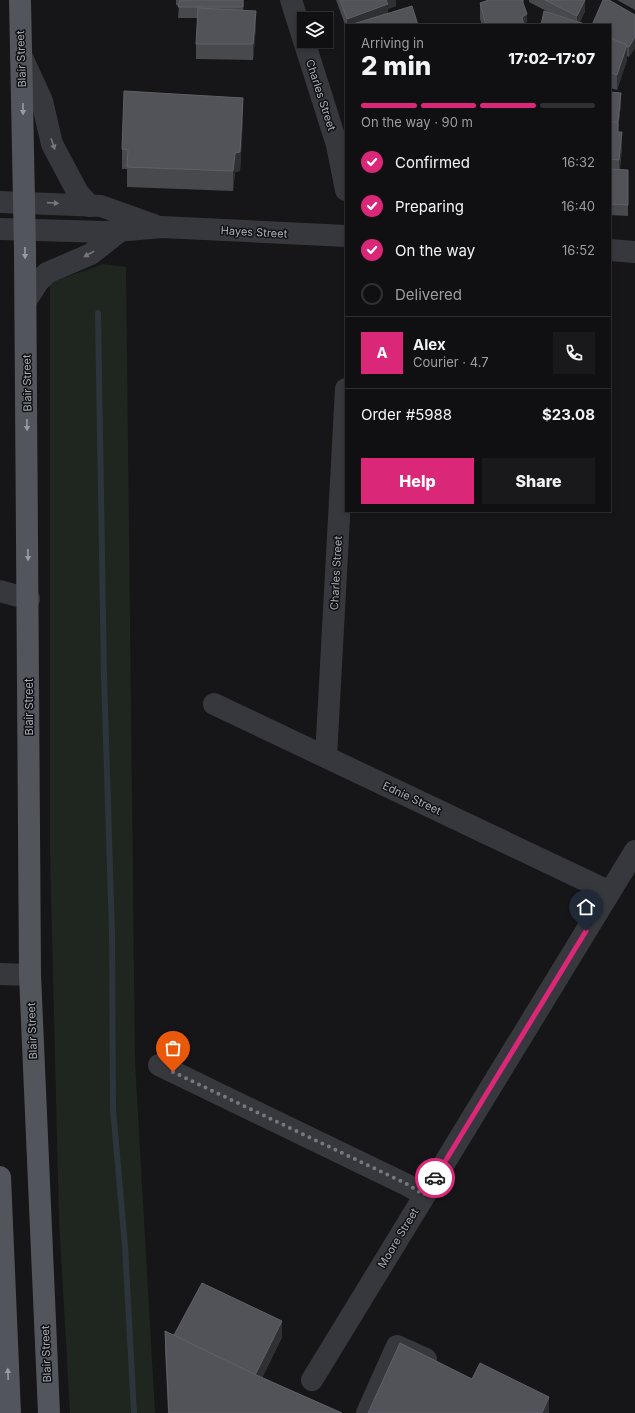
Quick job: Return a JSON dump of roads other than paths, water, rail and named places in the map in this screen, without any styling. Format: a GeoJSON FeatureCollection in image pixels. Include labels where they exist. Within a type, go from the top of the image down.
{"type":"FeatureCollection","features":[{"type":"Feature","properties":{"kind":"main road","name":"Blair Street"},"geometry":{"type":"LineString","coordinates":[[20,0],[25,201],[29,599],[30,975],[49,1413]]}},
{"type":"Feature","properties":{"kind":"main road"},"geometry":{"type":"LineString","coordinates":[[0,1176],[10,1413]]}},
{"type":"Feature","properties":{"kind":"street","name":"Charles Street"},"geometry":{"type":"LineString","coordinates":[[291,0],[337,145],[345,185]]}},
{"type":"Feature","properties":{"kind":"street"},"geometry":{"type":"LineString","coordinates":[[21,55],[42,101],[52,144],[78,193],[90,206]]}},
{"type":"Feature","properties":{"kind":"street","name":"Hayes Street"},"geometry":{"type":"LineString","coordinates":[[0,202],[25,201],[101,206],[162,227]]}},
{"type":"Feature","properties":{"kind":"street","name":"Hayes Street"},"geometry":{"type":"LineString","coordinates":[[0,228],[104,232],[162,227],[345,236]]}},
{"type":"Feature","properties":{"kind":"street"},"geometry":{"type":"LineString","coordinates":[[26,301],[38,282],[47,273],[91,254],[120,231]]}},
{"type":"Feature","properties":{"kind":"street"},"geometry":{"type":"LineString","coordinates":[[611,250],[635,252]]}},
{"type":"Feature","properties":{"kind":"street","name":"Charles Street"},"geometry":{"type":"LineString","coordinates":[[326,757],[345,407]]}},
{"type":"Feature","properties":{"kind":"street"},"geometry":{"type":"LineString","coordinates":[[0,591],[29,599]]}},
{"type":"Feature","properties":{"kind":"street","name":"Ednie Street"},"geometry":{"type":"LineString","coordinates":[[214,704],[610,892]]}},
{"type":"Feature","properties":{"kind":"street","name":"Moore Street"},"geometry":{"type":"LineString","coordinates":[[312,1380],[635,851]]}},
{"type":"Feature","properties":{"kind":"street"},"geometry":{"type":"LineString","coordinates":[[0,974],[30,975]]}},
{"type":"Feature","properties":{"kind":"street"},"geometry":{"type":"LineString","coordinates":[[159,1065],[407,1184],[424,1195]]}},
{"type":"Feature","properties":{"kind":"street"},"geometry":{"type":"LineString","coordinates":[[367,1413],[397,1346],[447,1368]]}},
{"type":"Feature","properties":{"kind":"waterway"},"geometry":{"type":"LineString","coordinates":[[98,313],[104,676],[112,933],[113,1109],[125,1246],[134,1413]]}}]}
